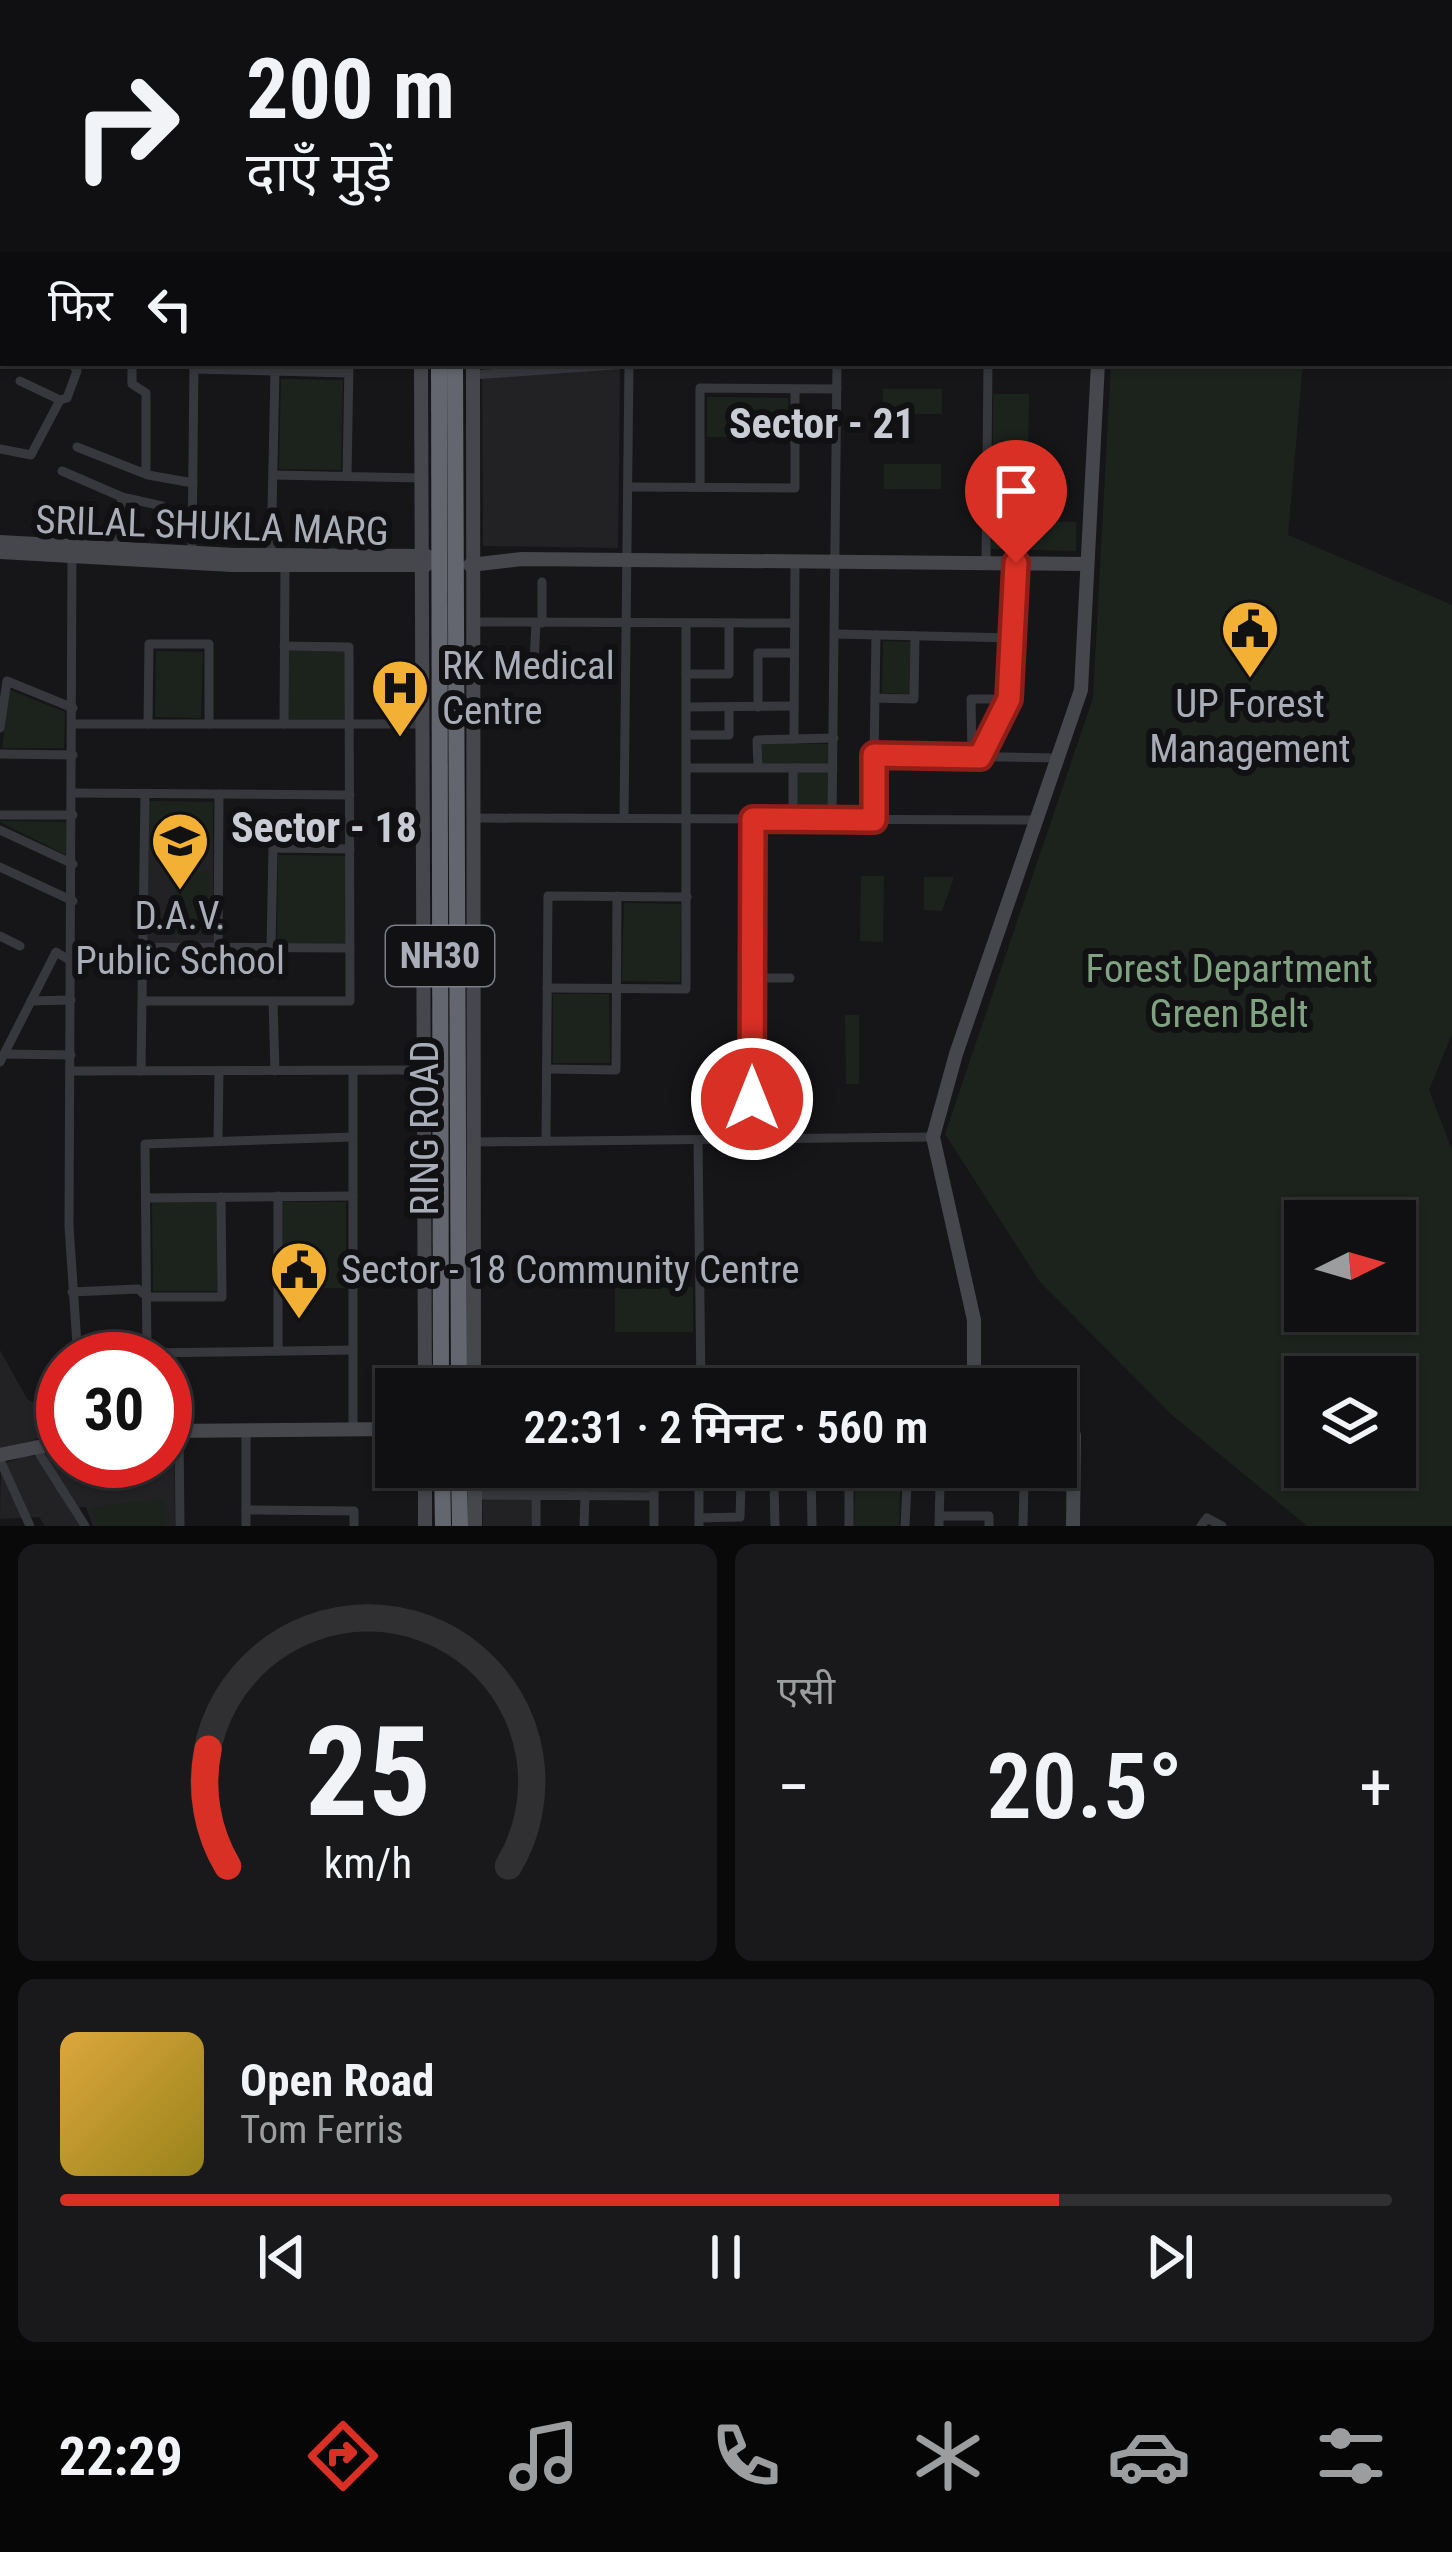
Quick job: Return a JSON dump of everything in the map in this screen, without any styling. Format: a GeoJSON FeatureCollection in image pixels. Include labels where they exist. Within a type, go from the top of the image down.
{"type":"FeatureCollection","features":[{"type":"Feature","properties":{"kind":"highway","name":"RING ROAD"},"geometry":{"type":"LineString","coordinates":[[439,366],[451,560]]}},
{"type":"Feature","properties":{"kind":"highway","name":"RING ROAD"},"geometry":{"type":"LineString","coordinates":[[447,1368],[455,366]]}},
{"type":"Feature","properties":{"kind":"highway","name":"RING ROAD"},"geometry":{"type":"LineString","coordinates":[[450,1357],[453,1368]]}},
{"type":"Feature","properties":{"kind":"highway"},"geometry":{"type":"LineString","coordinates":[[442,1488],[443,1526]]}},
{"type":"Feature","properties":{"kind":"highway"},"geometry":{"type":"LineString","coordinates":[[460,1488],[460,1526]]}},
{"type":"Feature","properties":{"kind":"street"},"geometry":{"type":"LineString","coordinates":[[20,380],[60,400],[67,398],[77,371],[74,366]]}},
{"type":"Feature","properties":{"kind":"street"},"geometry":{"type":"LineString","coordinates":[[132,366],[132,384],[146,393],[146,475]]}},
{"type":"Feature","properties":{"kind":"street"},"geometry":{"type":"LineString","coordinates":[[192,558],[194,366],[275,371],[348,368],[347,476]]}},
{"type":"Feature","properties":{"kind":"street"},"geometry":{"type":"LineString","coordinates":[[422,366],[421,478],[472,622],[474,1368]]}},
{"type":"Feature","properties":{"kind":"street"},"geometry":{"type":"LineString","coordinates":[[424,1368],[423,724],[451,560],[473,369],[567,366]]}},
{"type":"Feature","properties":{"kind":"street"},"geometry":{"type":"LineString","coordinates":[[624,818],[629,366]]}},
{"type":"Feature","properties":{"kind":"street"},"geometry":{"type":"LineString","coordinates":[[832,819],[837,366]]}},
{"type":"Feature","properties":{"kind":"street"},"geometry":{"type":"LineString","coordinates":[[986,563],[988,366]]}},
{"type":"Feature","properties":{"kind":"street"},"geometry":{"type":"LineString","coordinates":[[974,1368],[974,1320],[933,1137],[1081,690],[1098,366]]}},
{"type":"Feature","properties":{"kind":"street"},"geometry":{"type":"LineString","coordinates":[[275,371],[273,475],[284,724]]}},
{"type":"Feature","properties":{"kind":"street"},"geometry":{"type":"LineString","coordinates":[[700,488],[700,388],[837,389]]}},
{"type":"Feature","properties":{"kind":"street"},"geometry":{"type":"LineString","coordinates":[[628,487],[795,488],[795,389]]}},
{"type":"Feature","properties":{"kind":"street"},"geometry":{"type":"LineString","coordinates":[[0,449],[31,455],[60,400]]}},
{"type":"Feature","properties":{"kind":"street"},"geometry":{"type":"LineString","coordinates":[[77,447],[146,475],[193,483]]}},
{"type":"Feature","properties":{"kind":"street"},"geometry":{"type":"LineString","coordinates":[[62,470],[122,496],[162,506]]}},
{"type":"Feature","properties":{"kind":"street"},"geometry":{"type":"LineString","coordinates":[[273,475],[421,478]]}},
{"type":"Feature","properties":{"kind":"street"},"geometry":{"type":"LineString","coordinates":[[117,553],[122,496]]}},
{"type":"Feature","properties":{"kind":"street","name":"SRILAL SHUKLA MARG"},"geometry":{"type":"LineString","coordinates":[[0,542],[73,551]]}},
{"type":"Feature","properties":{"kind":"street"},"geometry":{"type":"LineString","coordinates":[[73,551],[70,1071],[76,1332]]}},
{"type":"Feature","properties":{"kind":"street","name":"SRILAL SHUKLA MARG"},"geometry":{"type":"LineString","coordinates":[[0,552],[278,560],[1087,564]]}},
{"type":"Feature","properties":{"kind":"street"},"geometry":{"type":"LineString","coordinates":[[794,562],[794,739]]}},
{"type":"Feature","properties":{"kind":"street"},"geometry":{"type":"LineString","coordinates":[[976,757],[1009,699],[1016,563]]}},
{"type":"Feature","properties":{"kind":"street"},"geometry":{"type":"LineString","coordinates":[[534,663],[542,582]]}},
{"type":"Feature","properties":{"kind":"street"},"geometry":{"type":"LineString","coordinates":[[472,622],[794,622]]}},
{"type":"Feature","properties":{"kind":"street"},"geometry":{"type":"LineString","coordinates":[[547,988],[686,989],[686,623]]}},
{"type":"Feature","properties":{"kind":"street"},"geometry":{"type":"LineString","coordinates":[[686,674],[729,674],[729,623]]}},
{"type":"Feature","properties":{"kind":"street"},"geometry":{"type":"LineString","coordinates":[[835,634],[1014,638]]}},
{"type":"Feature","properties":{"kind":"street"},"geometry":{"type":"LineString","coordinates":[[874,820],[877,635]]}},
{"type":"Feature","properties":{"kind":"street"},"geometry":{"type":"LineString","coordinates":[[875,698],[914,699],[915,636]]}},
{"type":"Feature","properties":{"kind":"street"},"geometry":{"type":"LineString","coordinates":[[148,724],[148,644],[209,644],[209,724]]}},
{"type":"Feature","properties":{"kind":"street"},"geometry":{"type":"LineString","coordinates":[[142,1001],[350,1001],[350,646],[284,646]]}},
{"type":"Feature","properties":{"kind":"street"},"geometry":{"type":"LineString","coordinates":[[758,706],[758,653],[794,653]]}},
{"type":"Feature","properties":{"kind":"street"},"geometry":{"type":"LineString","coordinates":[[0,728],[7,681],[73,708]]}},
{"type":"Feature","properties":{"kind":"street"},"geometry":{"type":"LineString","coordinates":[[976,757],[971,699],[1009,699]]}},
{"type":"Feature","properties":{"kind":"street"},"geometry":{"type":"LineString","coordinates":[[687,707],[794,706]]}},
{"type":"Feature","properties":{"kind":"street"},"geometry":{"type":"LineString","coordinates":[[687,735],[729,735],[729,707]]}},
{"type":"Feature","properties":{"kind":"street"},"geometry":{"type":"LineString","coordinates":[[73,724],[423,724]]}},
{"type":"Feature","properties":{"kind":"street"},"geometry":{"type":"LineString","coordinates":[[758,768],[758,740],[834,738]]}},
{"type":"Feature","properties":{"kind":"street"},"geometry":{"type":"LineString","coordinates":[[0,754],[73,754]]}},
{"type":"Feature","properties":{"kind":"street"},"geometry":{"type":"LineString","coordinates":[[874,755],[1057,758]]}},
{"type":"Feature","properties":{"kind":"street"},"geometry":{"type":"LineString","coordinates":[[687,768],[833,768]]}},
{"type":"Feature","properties":{"kind":"street"},"geometry":{"type":"LineString","coordinates":[[794,768],[794,819]]}},
{"type":"Feature","properties":{"kind":"street"},"geometry":{"type":"LineString","coordinates":[[73,793],[350,795]]}},
{"type":"Feature","properties":{"kind":"street"},"geometry":{"type":"LineString","coordinates":[[142,1071],[145,794]]}},
{"type":"Feature","properties":{"kind":"street"},"geometry":{"type":"LineString","coordinates":[[218,947],[219,794]]}},
{"type":"Feature","properties":{"kind":"street"},"geometry":{"type":"LineString","coordinates":[[0,815],[73,815]]}},
{"type":"Feature","properties":{"kind":"street"},"geometry":{"type":"LineString","coordinates":[[473,818],[1036,820]]}},
{"type":"Feature","properties":{"kind":"street"},"geometry":{"type":"LineString","coordinates":[[752,1139],[753,819]]}},
{"type":"Feature","properties":{"kind":"street"},"geometry":{"type":"LineString","coordinates":[[0,830],[74,864]]}},
{"type":"Feature","properties":{"kind":"street"},"geometry":{"type":"LineString","coordinates":[[271,948],[273,848],[350,849]]}},
{"type":"Feature","properties":{"kind":"street"},"geometry":{"type":"LineString","coordinates":[[0,867],[74,901]]}},
{"type":"Feature","properties":{"kind":"street"},"geometry":{"type":"LineString","coordinates":[[546,1142],[548,896],[687,897]]}},
{"type":"Feature","properties":{"kind":"street"},"geometry":{"type":"LineString","coordinates":[[547,1070],[616,1070],[617,896]]}},
{"type":"Feature","properties":{"kind":"street"},"geometry":{"type":"LineString","coordinates":[[0,936],[20,946]]}},
{"type":"Feature","properties":{"kind":"street"},"geometry":{"type":"LineString","coordinates":[[143,946],[350,948]]}},
{"type":"Feature","properties":{"kind":"street"},"geometry":{"type":"LineString","coordinates":[[70,1055],[2,1058],[56,952],[71,961]]}},
{"type":"Feature","properties":{"kind":"street"},"geometry":{"type":"LineString","coordinates":[[753,978],[790,978]]}},
{"type":"Feature","properties":{"kind":"street"},"geometry":{"type":"LineString","coordinates":[[31,1001],[71,1000]]}},
{"type":"Feature","properties":{"kind":"street"},"geometry":{"type":"LineString","coordinates":[[272,1001],[275,1071]]}},
{"type":"Feature","properties":{"kind":"street"},"geometry":{"type":"LineString","coordinates":[[352,1070],[353,1428]]}},
{"type":"Feature","properties":{"kind":"street"},"geometry":{"type":"LineString","coordinates":[[70,1071],[424,1070]]}},
{"type":"Feature","properties":{"kind":"street"},"geometry":{"type":"LineString","coordinates":[[218,1142],[219,1071]]}},
{"type":"Feature","properties":{"kind":"street"},"geometry":{"type":"LineString","coordinates":[[352,1137],[145,1144],[148,1353],[353,1350]]}},
{"type":"Feature","properties":{"kind":"street"},"geometry":{"type":"LineString","coordinates":[[474,1142],[933,1137]]}},
{"type":"Feature","properties":{"kind":"street"},"geometry":{"type":"LineString","coordinates":[[698,1140],[701,1368]]}},
{"type":"Feature","properties":{"kind":"street"},"geometry":{"type":"LineString","coordinates":[[278,1196],[278,1351]]}},
{"type":"Feature","properties":{"kind":"street"},"geometry":{"type":"LineString","coordinates":[[146,1198],[353,1196]]}},
{"type":"Feature","properties":{"kind":"street"},"geometry":{"type":"LineString","coordinates":[[72,1292],[138,1289],[147,1297],[222,1297],[221,1197]]}},
{"type":"Feature","properties":{"kind":"street"},"geometry":{"type":"LineString","coordinates":[[246,1428],[246,1526]]}},
{"type":"Feature","properties":{"kind":"street"},"geometry":{"type":"LineString","coordinates":[[192,1429],[375,1429]]}},
{"type":"Feature","properties":{"kind":"street"},"geometry":{"type":"LineString","coordinates":[[30,1526],[0,1458],[34,1445],[85,1526]]}},
{"type":"Feature","properties":{"kind":"street"},"geometry":{"type":"LineString","coordinates":[[177,1488],[180,1526]]}},
{"type":"Feature","properties":{"kind":"street"},"geometry":{"type":"LineString","coordinates":[[425,1488],[425,1526]]}},
{"type":"Feature","properties":{"kind":"street"},"geometry":{"type":"LineString","coordinates":[[475,1488],[475,1526]]}},
{"type":"Feature","properties":{"kind":"street"},"geometry":{"type":"LineString","coordinates":[[654,1488],[654,1526]]}},
{"type":"Feature","properties":{"kind":"street"},"geometry":{"type":"LineString","coordinates":[[699,1488],[699,1522],[740,1517],[741,1488]]}},
{"type":"Feature","properties":{"kind":"street"},"geometry":{"type":"LineString","coordinates":[[775,1488],[775,1526]]}},
{"type":"Feature","properties":{"kind":"street"},"geometry":{"type":"LineString","coordinates":[[811,1488],[812,1526]]}},
{"type":"Feature","properties":{"kind":"street"},"geometry":{"type":"LineString","coordinates":[[849,1488],[849,1526]]}},
{"type":"Feature","properties":{"kind":"street"},"geometry":{"type":"LineString","coordinates":[[905,1526],[907,1488]]}},
{"type":"Feature","properties":{"kind":"street"},"geometry":{"type":"LineString","coordinates":[[940,1488],[939,1521],[989,1516],[989,1526]]}},
{"type":"Feature","properties":{"kind":"street"},"geometry":{"type":"LineString","coordinates":[[1022,1526],[1024,1488]]}},
{"type":"Feature","properties":{"kind":"street"},"geometry":{"type":"LineString","coordinates":[[1072,1526],[1073,1488]]}},
{"type":"Feature","properties":{"kind":"street"},"geometry":{"type":"LineString","coordinates":[[475,1495],[654,1496]]}},
{"type":"Feature","properties":{"kind":"street"},"geometry":{"type":"LineString","coordinates":[[536,1495],[536,1526]]}},
{"type":"Feature","properties":{"kind":"street"},"geometry":{"type":"LineString","coordinates":[[584,1526],[585,1496]]}},
{"type":"Feature","properties":{"kind":"street"},"geometry":{"type":"LineString","coordinates":[[246,1510],[354,1511],[354,1526]]}},
{"type":"Feature","properties":{"kind":"street"},"geometry":{"type":"LineString","coordinates":[[314,1510],[314,1526]]}},
{"type":"Feature","properties":{"kind":"street"},"geometry":{"type":"LineString","coordinates":[[1201,1526],[1208,1518],[1222,1526]]}},
{"type":"Feature","properties":{"kind":"shaded area"},"geometry":{"type":"Polygon","coordinates":[[[482,366],[620,366],[618,548],[483,546],[482,366]]]}},
{"type":"Feature","properties":{"kind":"shaded area","name":"D.A.V. Public School"},"geometry":{"type":"Polygon","coordinates":[[[149,841],[213,842],[213,943],[146,942],[149,841]]]}},
{"type":"Feature","properties":{"kind":"shaded area"},"geometry":{"type":"Polygon","coordinates":[[[0,1350],[27,1399],[36,1404],[36,1439],[0,1452],[0,1350]]]}},
{"type":"Feature","properties":{"kind":"shaded area"},"geometry":{"type":"Polygon","coordinates":[[[36,1456],[36,1488],[175,1488],[175,1526],[93,1526],[86,1507],[68,1508],[79,1526],[45,1526],[39,1517],[0,1519],[1,1465],[36,1456]]]}},
{"type":"Feature","properties":{"kind":"shaded area"},"geometry":{"type":"Polygon","coordinates":[[[482,1488],[532,1488],[531,1526],[483,1526],[482,1488]]]}},
{"type":"Feature","properties":{"kind":"green space","name":"Forest Department Green Belt"},"geometry":{"type":"Polygon","coordinates":[[[1111,366],[1303,366],[1288,535],[1452,605],[1452,1034],[1429,1090],[1452,1150],[1452,1526],[1307,1526],[1172,1415],[1040,1282],[945,1134],[1093,698],[1111,366]]]}},
{"type":"Feature","properties":{"kind":"green space"},"geometry":{"type":"Polygon","coordinates":[[[281,379],[343,380],[341,470],[279,469],[281,379]]]}},
{"type":"Feature","properties":{"kind":"green space"},"geometry":{"type":"Polygon","coordinates":[[[883,389],[942,389],[942,414],[883,414],[883,389]]]}},
{"type":"Feature","properties":{"kind":"green space"},"geometry":{"type":"Polygon","coordinates":[[[993,394],[1029,394],[1028,453],[993,452],[993,394]]]}},
{"type":"Feature","properties":{"kind":"green space"},"geometry":{"type":"Polygon","coordinates":[[[707,397],[788,398],[788,437],[707,437],[707,397]]]}},
{"type":"Feature","properties":{"kind":"green space"},"geometry":{"type":"Polygon","coordinates":[[[884,464],[941,464],[941,489],[884,489],[884,464]]]}},
{"type":"Feature","properties":{"kind":"green space"},"geometry":{"type":"Polygon","coordinates":[[[992,520],[1076,522],[1076,551],[991,549],[992,520]]]}},
{"type":"Feature","properties":{"kind":"green space"},"geometry":{"type":"Polygon","coordinates":[[[883,641],[911,642],[910,694],[882,693],[883,641]]]}},
{"type":"Feature","properties":{"kind":"green space"},"geometry":{"type":"Polygon","coordinates":[[[156,651],[203,652],[201,718],[155,717],[156,651]]]}},
{"type":"Feature","properties":{"kind":"green space"},"geometry":{"type":"Polygon","coordinates":[[[288,651],[345,651],[345,719],[287,719],[288,651]]]}},
{"type":"Feature","properties":{"kind":"green space"},"geometry":{"type":"Polygon","coordinates":[[[10,690],[65,712],[64,748],[2,748],[10,690]]]}},
{"type":"Feature","properties":{"kind":"green space"},"geometry":{"type":"Polygon","coordinates":[[[762,743],[829,744],[828,813],[797,811],[796,766],[762,765],[762,743]]]}},
{"type":"Feature","properties":{"kind":"green space"},"geometry":{"type":"Polygon","coordinates":[[[149,801],[213,802],[213,842],[149,841],[149,801]]]}},
{"type":"Feature","properties":{"kind":"green space"},"geometry":{"type":"Polygon","coordinates":[[[0,822],[66,822],[66,855],[0,822]]]}},
{"type":"Feature","properties":{"kind":"green space"},"geometry":{"type":"Polygon","coordinates":[[[278,855],[346,856],[346,943],[277,943],[278,855]]]}},
{"type":"Feature","properties":{"kind":"green space"},"geometry":{"type":"Polygon","coordinates":[[[175,871],[209,871],[208,935],[174,935],[175,871]]]}},
{"type":"Feature","properties":{"kind":"green space"},"geometry":{"type":"Polygon","coordinates":[[[861,876],[884,876],[883,942],[860,941],[861,876]]]}},
{"type":"Feature","properties":{"kind":"green space"},"geometry":{"type":"Polygon","coordinates":[[[924,877],[954,877],[942,911],[924,910],[924,877]]]}},
{"type":"Feature","properties":{"kind":"green space"},"geometry":{"type":"Polygon","coordinates":[[[624,903],[681,904],[680,982],[622,981],[624,903]]]}},
{"type":"Feature","properties":{"kind":"green space"},"geometry":{"type":"Polygon","coordinates":[[[553,994],[609,994],[610,1063],[553,1063],[553,994]]]}},
{"type":"Feature","properties":{"kind":"green space"},"geometry":{"type":"Polygon","coordinates":[[[845,1015],[859,1015],[859,1084],[846,1084],[845,1015]]]}},
{"type":"Feature","properties":{"kind":"green space"},"geometry":{"type":"Polygon","coordinates":[[[217,1201],[217,1291],[153,1291],[152,1202],[217,1201]]]}},
{"type":"Feature","properties":{"kind":"green space"},"geometry":{"type":"Polygon","coordinates":[[[283,1202],[346,1202],[346,1288],[283,1288],[283,1202]]]}},
{"type":"Feature","properties":{"kind":"green space"},"geometry":{"type":"Polygon","coordinates":[[[615,1287],[693,1287],[693,1332],[615,1332],[615,1287]]]}},
{"type":"Feature","properties":{"kind":"green space"},"geometry":{"type":"Polygon","coordinates":[[[855,1488],[900,1490],[899,1526],[854,1526],[855,1488]]]}},
{"type":"Feature","properties":{"kind":"green space"},"geometry":{"type":"Polygon","coordinates":[[[163,1499],[165,1526],[97,1526],[90,1507],[163,1499]]]}},
{"type":"Feature","properties":{"kind":"place","name":"UP Forest Management"},"geometry":{"type":"Point","coordinates":[1250,680]}},
{"type":"Feature","properties":{"kind":"place","name":"RK Medical Centre"},"geometry":{"type":"Point","coordinates":[400,739]}},
{"type":"Feature","properties":{"kind":"place","name":"D.A.V. Public School"},"geometry":{"type":"Point","coordinates":[180,892]}},
{"type":"Feature","properties":{"kind":"place","name":"Sector - 18 Community Centre"},"geometry":{"type":"Point","coordinates":[299,1321]}},
{"type":"Feature","properties":{"kind":"district","name":"Sector - 21"},"geometry":{"type":"Point","coordinates":[822,423]}},
{"type":"Feature","properties":{"kind":"district","name":"Sector - 18"},"geometry":{"type":"Point","coordinates":[324,827]}},
{"type":"Feature","properties":{"kind":"route"},"geometry":{"type":"LineString","coordinates":[[752,1099],[753,819],[874,820],[874,755],[980,757],[1009,699],[1016,563]]}}]}
